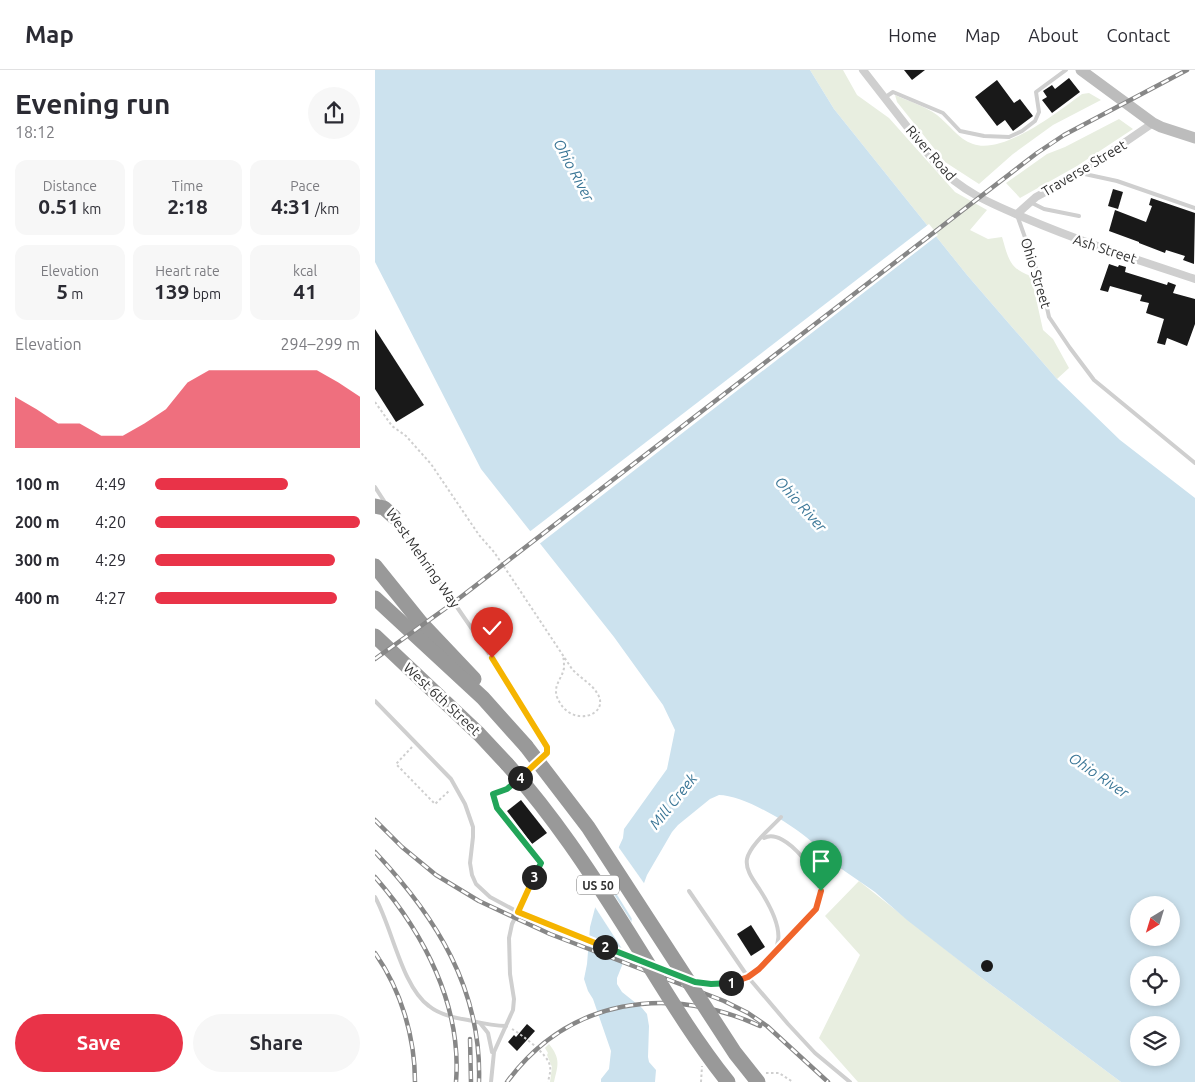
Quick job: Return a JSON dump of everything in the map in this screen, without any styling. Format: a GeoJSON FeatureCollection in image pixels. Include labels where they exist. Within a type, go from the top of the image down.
{"type":"FeatureCollection","features":[{"type":"Feature","properties":{"kind":"highway"},"geometry":{"type":"LineString","coordinates":[[375,506],[384,508],[394,516]]}},
{"type":"Feature","properties":{"kind":"highway"},"geometry":{"type":"LineString","coordinates":[[375,566],[421,622],[477,682],[483,698]]}},
{"type":"Feature","properties":{"kind":"highway","name":"West 6th Street"},"geometry":{"type":"LineString","coordinates":[[375,598],[483,698],[526,746],[588,827],[735,1053],[760,1078]]}},
{"type":"Feature","properties":{"kind":"highway","name":"West 6th Street"},"geometry":{"type":"LineString","coordinates":[[375,636],[479,734],[507,764],[556,823],[625,927],[679,1014],[728,1082]]}},
{"type":"Feature","properties":{"kind":"main road"},"geometry":{"type":"LineString","coordinates":[[1081,70],[1153,123],[1195,138]]}},
{"type":"Feature","properties":{"kind":"street","name":"River Road"},"geometry":{"type":"LineString","coordinates":[[863,70],[950,179],[989,202],[1017,214]]}},
{"type":"Feature","properties":{"kind":"street","name":"Traverse Street"},"geometry":{"type":"LineString","coordinates":[[1017,214],[1036,197],[1080,173],[1153,123]]}},
{"type":"Feature","properties":{"kind":"street","name":"Ash Street"},"geometry":{"type":"LineString","coordinates":[[1017,214],[1068,236],[1195,278]]}},
{"type":"Feature","properties":{"kind":"lane"},"geometry":{"type":"LineString","coordinates":[[884,98],[893,92],[943,113],[960,131],[984,136],[1009,137],[1022,131],[1035,121],[1039,112],[1036,92],[1066,70]]}},
{"type":"Feature","properties":{"kind":"lane"},"geometry":{"type":"LineString","coordinates":[[1080,173],[1117,180],[1195,208]]}},
{"type":"Feature","properties":{"kind":"lane"},"geometry":{"type":"LineString","coordinates":[[1030,202],[1044,209],[1079,216]]}},
{"type":"Feature","properties":{"kind":"lane","name":"Ohio Street"},"geometry":{"type":"LineString","coordinates":[[1017,214],[1042,285],[1049,317],[1058,332],[1094,380],[1195,462]]}},
{"type":"Feature","properties":{"kind":"lane","name":"West Mehring Way"},"geometry":{"type":"LineString","coordinates":[[375,487],[492,658],[547,747],[547,753],[515,783],[507,789],[493,794],[497,808],[541,863],[518,912]]}},
{"type":"Feature","properties":{"kind":"lane"},"geometry":{"type":"LineString","coordinates":[[375,701],[455,785],[465,804],[473,827],[470,864],[472,875],[476,884],[490,897],[518,912],[695,982],[727,984],[748,977],[759,969],[816,909],[821,891],[815,874],[807,863],[781,838],[773,835],[767,836],[758,842]]}},
{"type":"Feature","properties":{"kind":"lane"},"geometry":{"type":"LineString","coordinates":[[774,953],[779,936],[774,912],[750,876],[747,858],[751,850],[781,817]]}},
{"type":"Feature","properties":{"kind":"lane"},"geometry":{"type":"LineString","coordinates":[[689,891],[748,977],[815,1053],[850,1082]]}},
{"type":"Feature","properties":{"kind":"lane"},"geometry":{"type":"LineString","coordinates":[[375,897],[385,916],[409,980],[421,1000],[428,1006],[446,1015],[506,1026]]}},
{"type":"Feature","properties":{"kind":"lane"},"geometry":{"type":"LineString","coordinates":[[492,1062],[495,1048],[514,1008],[509,974],[509,938],[512,924],[518,912]]}},
{"type":"Feature","properties":{"kind":"lane"},"geometry":{"type":"LineString","coordinates":[[479,1022],[490,1037],[492,1051],[491,1082]]}},
{"type":"Feature","properties":{"kind":"path"},"geometry":{"type":"LineString","coordinates":[[375,402],[392,426],[418,447],[479,535],[494,552],[563,656],[581,679],[591,685],[599,694],[600,704],[590,716],[580,718],[571,714],[557,697],[557,681],[564,667],[563,656]]}},
{"type":"Feature","properties":{"kind":"path"},"geometry":{"type":"LineString","coordinates":[[416,743],[396,764],[435,804],[455,785]]}},
{"type":"Feature","properties":{"kind":"path"},"geometry":{"type":"LineString","coordinates":[[506,1026],[517,1032],[547,1058],[550,1066],[548,1082]]}},
{"type":"Feature","properties":{"kind":"path"},"geometry":{"type":"LineString","coordinates":[[760,1078],[770,1072],[776,1072],[793,1082]]}},
{"type":"Feature","properties":{"kind":"shaded area"},"geometry":{"type":"Polygon","coordinates":[[[810,70],[843,70],[857,95],[889,118],[955,192],[987,210],[970,230],[988,239],[1002,237],[1008,256],[1014,266],[1031,276],[1043,330],[1053,339],[1069,368],[1057,379],[967,275],[834,109],[810,70]]]}},
{"type":"Feature","properties":{"kind":"shaded area"},"geometry":{"type":"Polygon","coordinates":[[[1089,93],[1101,100],[1053,125],[1013,154],[979,184],[945,162],[897,102],[895,95],[932,112],[968,142],[985,146],[1014,138],[1030,130],[1082,94],[1089,93]]]}},
{"type":"Feature","properties":{"kind":"shaded area"},"geometry":{"type":"Polygon","coordinates":[[[1119,119],[1133,129],[1077,166],[1020,198],[1006,183],[1047,154],[1065,147],[1119,119]]]}},
{"type":"Feature","properties":{"kind":"shaded area"},"geometry":{"type":"Polygon","coordinates":[[[859,881],[979,976],[1121,1082],[858,1082],[819,1038],[860,955],[825,916],[859,881]]]}},
{"type":"Feature","properties":{"kind":"shaded area"},"geometry":{"type":"Polygon","coordinates":[[[549,1044],[558,1062],[554,1082],[550,1082],[552,1067],[545,1048],[549,1044]]]}},
{"type":"Feature","properties":{"kind":"water"},"geometry":{"type":"Polygon","coordinates":[[[375,70],[810,70],[834,109],[967,275],[1057,379],[1120,440],[1195,498],[1195,1082],[1121,1082],[979,976],[907,920],[875,892],[817,852],[812,842],[793,827],[754,805],[729,796],[719,795],[710,799],[678,825],[647,875],[632,916],[629,948],[617,978],[617,984],[622,992],[647,1014],[649,1026],[648,1057],[649,1062],[656,1070],[655,1082],[601,1082],[601,1079],[609,1069],[611,1051],[584,979],[590,927],[601,886],[623,838],[624,829],[667,769],[675,730],[663,705],[614,637],[481,469],[375,262],[375,70]]]}},
{"type":"Feature","properties":{"kind":"pier"},"geometry":{"type":"Polygon","coordinates":[[[929,224],[938,235],[538,545],[528,533],[929,224]]]}},
{"type":"Feature","properties":{"kind":"pier"},"geometry":{"type":"Polygon","coordinates":[[[617,845],[646,886],[634,922],[604,874],[617,845]]]}},
{"type":"Feature","properties":{"kind":"pier"},"geometry":{"type":"Polygon","coordinates":[[[603,877],[634,926],[632,948],[628,958],[593,904],[603,877]]]}},
{"type":"Feature","properties":{"kind":"building"},"geometry":{"type":"Polygon","coordinates":[[[904,70],[925,70],[912,80],[904,70]]]}},
{"type":"Feature","properties":{"kind":"building"},"geometry":{"type":"Polygon","coordinates":[[[1069,78],[1080,92],[1052,113],[1042,100],[1047,97],[1043,91],[1052,85],[1055,89],[1069,78]]]}},
{"type":"Feature","properties":{"kind":"building"},"geometry":{"type":"Polygon","coordinates":[[[997,80],[1014,103],[1020,99],[1033,116],[1013,131],[1005,120],[997,126],[975,97],[997,80]]]}},
{"type":"Feature","properties":{"kind":"building"},"geometry":{"type":"Polygon","coordinates":[[[1113,189],[1123,192],[1118,209],[1108,206],[1113,189]]]}},
{"type":"Feature","properties":{"kind":"building"},"geometry":{"type":"Polygon","coordinates":[[[1151,198],[1195,213],[1194,264],[1183,260],[1185,256],[1166,250],[1165,253],[1109,231],[1115,210],[1146,222],[1152,206],[1149,205],[1151,198]]]}},
{"type":"Feature","properties":{"kind":"building"},"geometry":{"type":"Polygon","coordinates":[[[1109,264],[1126,267],[1125,272],[1167,285],[1168,282],[1176,285],[1173,293],[1195,299],[1195,324],[1187,346],[1167,338],[1165,345],[1157,343],[1164,319],[1146,313],[1149,303],[1140,301],[1142,295],[1110,286],[1108,292],[1100,290],[1109,264]]]}},
{"type":"Feature","properties":{"kind":"building"},"geometry":{"type":"Polygon","coordinates":[[[375,329],[424,405],[396,422],[375,389],[375,329]]]}},
{"type":"Feature","properties":{"kind":"building"},"geometry":{"type":"Polygon","coordinates":[[[521,800],[547,833],[532,844],[507,811],[521,800]]]}},
{"type":"Feature","properties":{"kind":"building"},"geometry":{"type":"Polygon","coordinates":[[[751,925],[765,947],[751,956],[737,934],[751,925]]]}},
{"type":"Feature","properties":{"kind":"building"},"geometry":{"type":"Polygon","coordinates":[[[989,960],[992,961],[992,971],[985,972],[982,971],[981,964],[982,961],[989,960]]]}},
{"type":"Feature","properties":{"kind":"building"},"geometry":{"type":"Polygon","coordinates":[[[527,1024],[535,1031],[517,1051],[508,1042],[514,1035],[516,1037],[527,1024]]]}},
{"type":"Feature","properties":{"kind":"railway"},"geometry":{"type":"LineString","coordinates":[[375,659],[453,603],[1037,153],[1064,135],[1187,70]]}},
{"type":"Feature","properties":{"kind":"railway"},"geometry":{"type":"LineString","coordinates":[[375,820],[402,847],[436,875],[479,901],[550,934],[724,1001],[748,1013],[767,1026],[828,1082]]}},
{"type":"Feature","properties":{"kind":"railway"},"geometry":{"type":"LineString","coordinates":[[375,852],[417,902],[436,929],[451,956],[473,1016],[478,1048],[479,1082]]}},
{"type":"Feature","properties":{"kind":"railway"},"geometry":{"type":"LineString","coordinates":[[375,877],[409,922],[424,946],[436,972],[453,1026],[456,1082]]}},
{"type":"Feature","properties":{"kind":"railway"},"geometry":{"type":"LineString","coordinates":[[375,953],[392,982],[405,1015],[412,1048],[415,1082]]}},
{"type":"Feature","properties":{"kind":"railway"},"geometry":{"type":"LineString","coordinates":[[507,1082],[532,1054],[560,1032],[590,1016],[622,1007],[656,1003],[690,1005],[725,1013],[760,1026]]}},
{"type":"Feature","properties":{"kind":"railway"},"geometry":{"type":"LineString","coordinates":[[470,1039],[471,1082]]}},
{"type":"Feature","properties":{"kind":"route"},"geometry":{"type":"LineString","coordinates":[[492,658],[541,734],[547,747],[547,753],[515,783],[507,789],[493,794],[497,808],[541,863],[518,912],[661,970],[695,982],[722,985],[748,977],[759,969],[816,909],[821,891]]}},
{"type":"Feature","properties":{"kind":"water label","name":"Ohio River"},"geometry":{"type":"Point","coordinates":[574,170]}},
{"type":"Feature","properties":{"kind":"water label","name":"Ohio River"},"geometry":{"type":"Point","coordinates":[801,504]}},
{"type":"Feature","properties":{"kind":"water label","name":"Ohio River"},"geometry":{"type":"Point","coordinates":[1099,775]}},
{"type":"Feature","properties":{"kind":"water label","name":"Mill Creek"},"geometry":{"type":"Point","coordinates":[673,801]}}]}
